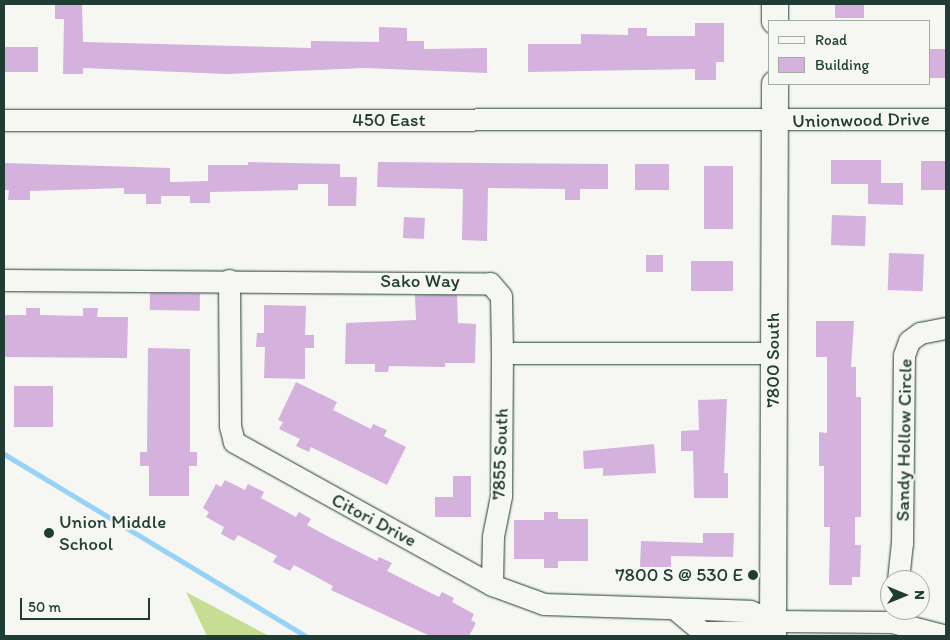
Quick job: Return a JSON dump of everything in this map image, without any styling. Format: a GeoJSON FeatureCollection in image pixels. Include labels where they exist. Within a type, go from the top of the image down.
{"type":"FeatureCollection","features":[{"type":"Feature","properties":{"kind":"main road"},"geometry":{"type":"LineString","coordinates":[[775,4],[775,20]]}},
{"type":"Feature","properties":{"kind":"main road","name":"7800 South"},"geometry":{"type":"LineString","coordinates":[[773,629],[775,85]]}},
{"type":"Feature","properties":{"kind":"street","name":"Unionwood Drive"},"geometry":{"type":"LineString","coordinates":[[775,121],[946,119]]}},
{"type":"Feature","properties":{"kind":"street","name":"450 East"},"geometry":{"type":"LineString","coordinates":[[4,120],[775,121]]}},
{"type":"Feature","properties":{"kind":"street","name":"Sako Way"},"geometry":{"type":"LineString","coordinates":[[4,280],[490,283],[501,296],[502,354]]}},
{"type":"Feature","properties":{"kind":"street","name":"Citori Drive"},"geometry":{"type":"LineString","coordinates":[[229,280],[230,426],[234,442],[492,584],[544,604],[750,611],[773,629]]}},
{"type":"Feature","properties":{"kind":"street","name":"Sandy Hollow Circle"},"geometry":{"type":"LineString","coordinates":[[899,570],[902,544],[904,355],[909,341],[920,333],[946,328]]}},
{"type":"Feature","properties":{"kind":"street"},"geometry":{"type":"LineString","coordinates":[[502,354],[773,353]]}},
{"type":"Feature","properties":{"kind":"street","name":"7855 South"},"geometry":{"type":"LineString","coordinates":[[492,584],[493,536],[501,496],[502,354]]}},
{"type":"Feature","properties":{"kind":"street"},"geometry":{"type":"LineString","coordinates":[[773,629],[880,617]]}},
{"type":"Feature","properties":{"kind":"street"},"geometry":{"type":"LineString","coordinates":[[904,620],[946,636]]}},
{"type":"Feature","properties":{"kind":"green space"},"geometry":{"type":"Polygon","coordinates":[[[186,592],[269,636],[207,636],[186,592]]]}},
{"type":"Feature","properties":{"kind":"building"},"geometry":{"type":"Polygon","coordinates":[[[55,4],[82,4],[83,42],[311,48],[311,41],[379,42],[379,27],[407,28],[407,41],[424,41],[424,49],[487,48],[487,73],[365,68],[227,74],[83,68],[83,74],[63,74],[64,19],[55,19],[55,4]]]}},
{"type":"Feature","properties":{"kind":"building"},"geometry":{"type":"Polygon","coordinates":[[[835,4],[864,4],[864,18],[835,18],[835,4]]]}},
{"type":"Feature","properties":{"kind":"building"},"geometry":{"type":"Polygon","coordinates":[[[695,23],[724,23],[724,62],[716,62],[716,80],[695,80],[695,69],[528,72],[528,44],[581,44],[581,34],[628,35],[628,28],[647,28],[647,36],[695,36],[695,23]]]}},
{"type":"Feature","properties":{"kind":"building"},"geometry":{"type":"Polygon","coordinates":[[[4,47],[38,47],[38,72],[4,72],[4,47]]]}},
{"type":"Feature","properties":{"kind":"building"},"geometry":{"type":"Polygon","coordinates":[[[930,49],[946,49],[946,78],[930,78],[930,49]]]}},
{"type":"Feature","properties":{"kind":"building"},"geometry":{"type":"Polygon","coordinates":[[[831,160],[881,160],[881,183],[903,183],[903,205],[868,204],[868,184],[831,184],[831,160]]]}},
{"type":"Feature","properties":{"kind":"building"},"geometry":{"type":"Polygon","coordinates":[[[921,161],[946,161],[946,190],[921,190],[921,161]]]}},
{"type":"Feature","properties":{"kind":"building"},"geometry":{"type":"Polygon","coordinates":[[[248,162],[340,164],[340,177],[357,177],[356,206],[328,206],[328,184],[298,184],[298,190],[210,192],[210,203],[190,203],[190,196],[161,196],[161,204],[146,204],[146,194],[124,194],[124,188],[30,191],[30,200],[8,200],[9,190],[4,190],[4,163],[170,168],[170,182],[208,181],[208,165],[248,165],[248,162]]]}},
{"type":"Feature","properties":{"kind":"building"},"geometry":{"type":"Polygon","coordinates":[[[378,162],[608,164],[608,189],[580,189],[580,200],[565,200],[565,189],[488,188],[487,241],[462,240],[463,189],[377,187],[378,162]]]}},
{"type":"Feature","properties":{"kind":"building"},"geometry":{"type":"Polygon","coordinates":[[[635,164],[669,164],[669,190],[635,190],[635,164]]]}},
{"type":"Feature","properties":{"kind":"building"},"geometry":{"type":"Polygon","coordinates":[[[704,166],[733,166],[733,229],[704,229],[704,166]]]}},
{"type":"Feature","properties":{"kind":"building"},"geometry":{"type":"Polygon","coordinates":[[[832,215],[866,216],[865,246],[831,245],[832,215]]]}},
{"type":"Feature","properties":{"kind":"building"},"geometry":{"type":"Polygon","coordinates":[[[404,217],[425,218],[424,239],[403,238],[404,217]]]}},
{"type":"Feature","properties":{"kind":"building"},"geometry":{"type":"Polygon","coordinates":[[[889,253],[924,254],[923,291],[888,290],[889,253]]]}},
{"type":"Feature","properties":{"kind":"building"},"geometry":{"type":"Polygon","coordinates":[[[646,255],[663,255],[663,272],[646,272],[646,255]]]}},
{"type":"Feature","properties":{"kind":"building"},"geometry":{"type":"Polygon","coordinates":[[[691,261],[733,261],[733,291],[691,291],[691,261]]]}},
{"type":"Feature","properties":{"kind":"building"},"geometry":{"type":"Polygon","coordinates":[[[150,293],[200,294],[200,311],[150,310],[150,293]]]}},
{"type":"Feature","properties":{"kind":"building"},"geometry":{"type":"Polygon","coordinates":[[[415,295],[457,295],[458,323],[476,324],[475,363],[445,363],[445,367],[389,366],[388,372],[375,372],[375,364],[345,364],[346,323],[416,320],[415,295]]]}},
{"type":"Feature","properties":{"kind":"building"},"geometry":{"type":"Polygon","coordinates":[[[264,305],[306,306],[305,335],[314,335],[314,348],[305,348],[305,379],[264,378],[265,347],[256,347],[257,333],[264,333],[264,305]]]}},
{"type":"Feature","properties":{"kind":"building"},"geometry":{"type":"Polygon","coordinates":[[[26,308],[40,308],[40,315],[83,316],[83,308],[98,308],[97,317],[128,317],[127,358],[4,357],[4,315],[26,315],[26,308]]]}},
{"type":"Feature","properties":{"kind":"building"},"geometry":{"type":"Polygon","coordinates":[[[816,321],[854,321],[851,367],[856,367],[856,397],[861,397],[861,517],[855,517],[855,545],[861,545],[860,577],[852,577],[852,585],[829,585],[830,527],[824,527],[824,466],[819,466],[819,432],[827,433],[827,357],[816,357],[816,321]]]}},
{"type":"Feature","properties":{"kind":"building"},"geometry":{"type":"Polygon","coordinates":[[[148,348],[190,349],[190,452],[197,452],[197,466],[189,466],[189,496],[149,496],[149,466],[140,466],[140,452],[147,452],[148,348]]]}},
{"type":"Feature","properties":{"kind":"building"},"geometry":{"type":"Polygon","coordinates":[[[296,382],[337,402],[333,410],[371,429],[373,424],[387,430],[384,436],[406,447],[387,485],[311,447],[309,452],[296,446],[300,439],[279,429],[283,422],[278,420],[296,382]]]}},
{"type":"Feature","properties":{"kind":"building"},"geometry":{"type":"Polygon","coordinates":[[[14,386],[53,386],[53,427],[14,427],[14,386]]]}},
{"type":"Feature","properties":{"kind":"building"},"geometry":{"type":"Polygon","coordinates":[[[727,399],[724,473],[728,473],[728,498],[694,498],[693,451],[681,451],[681,431],[699,430],[698,400],[727,399]]]}},
{"type":"Feature","properties":{"kind":"building"},"geometry":{"type":"Polygon","coordinates":[[[654,444],[656,473],[603,476],[603,468],[584,469],[583,451],[654,444]]]}},
{"type":"Feature","properties":{"kind":"building"},"geometry":{"type":"Polygon","coordinates":[[[453,476],[471,476],[471,517],[435,517],[435,497],[453,497],[453,476]]]}},
{"type":"Feature","properties":{"kind":"building"},"geometry":{"type":"Polygon","coordinates":[[[225,480],[245,490],[248,484],[264,492],[261,498],[296,517],[299,512],[311,519],[307,525],[377,561],[379,557],[392,563],[387,571],[439,597],[442,592],[454,598],[452,602],[474,614],[471,620],[476,623],[469,636],[430,636],[331,590],[333,586],[294,565],[290,571],[273,562],[277,556],[238,535],[234,541],[221,534],[224,527],[206,517],[209,512],[203,508],[216,484],[221,487],[225,480]]]}},
{"type":"Feature","properties":{"kind":"building"},"geometry":{"type":"Polygon","coordinates":[[[544,512],[558,512],[558,519],[588,519],[588,561],[558,561],[558,568],[544,568],[544,559],[514,559],[514,520],[544,520],[544,512]]]}},
{"type":"Feature","properties":{"kind":"building"},"geometry":{"type":"Polygon","coordinates":[[[703,533],[734,533],[733,557],[671,556],[671,567],[640,567],[641,541],[703,543],[703,533]]]}},
{"type":"Feature","properties":{"kind":"waterway"},"geometry":{"type":"LineString","coordinates":[[4,454],[306,636]]}},
{"type":"Feature","properties":{"kind":"place","name":"Union Middle School"},"geometry":{"type":"Point","coordinates":[49,533]}},
{"type":"Feature","properties":{"kind":"place","name":"7800 S @ 530 E"},"geometry":{"type":"Point","coordinates":[753,575]}}]}
